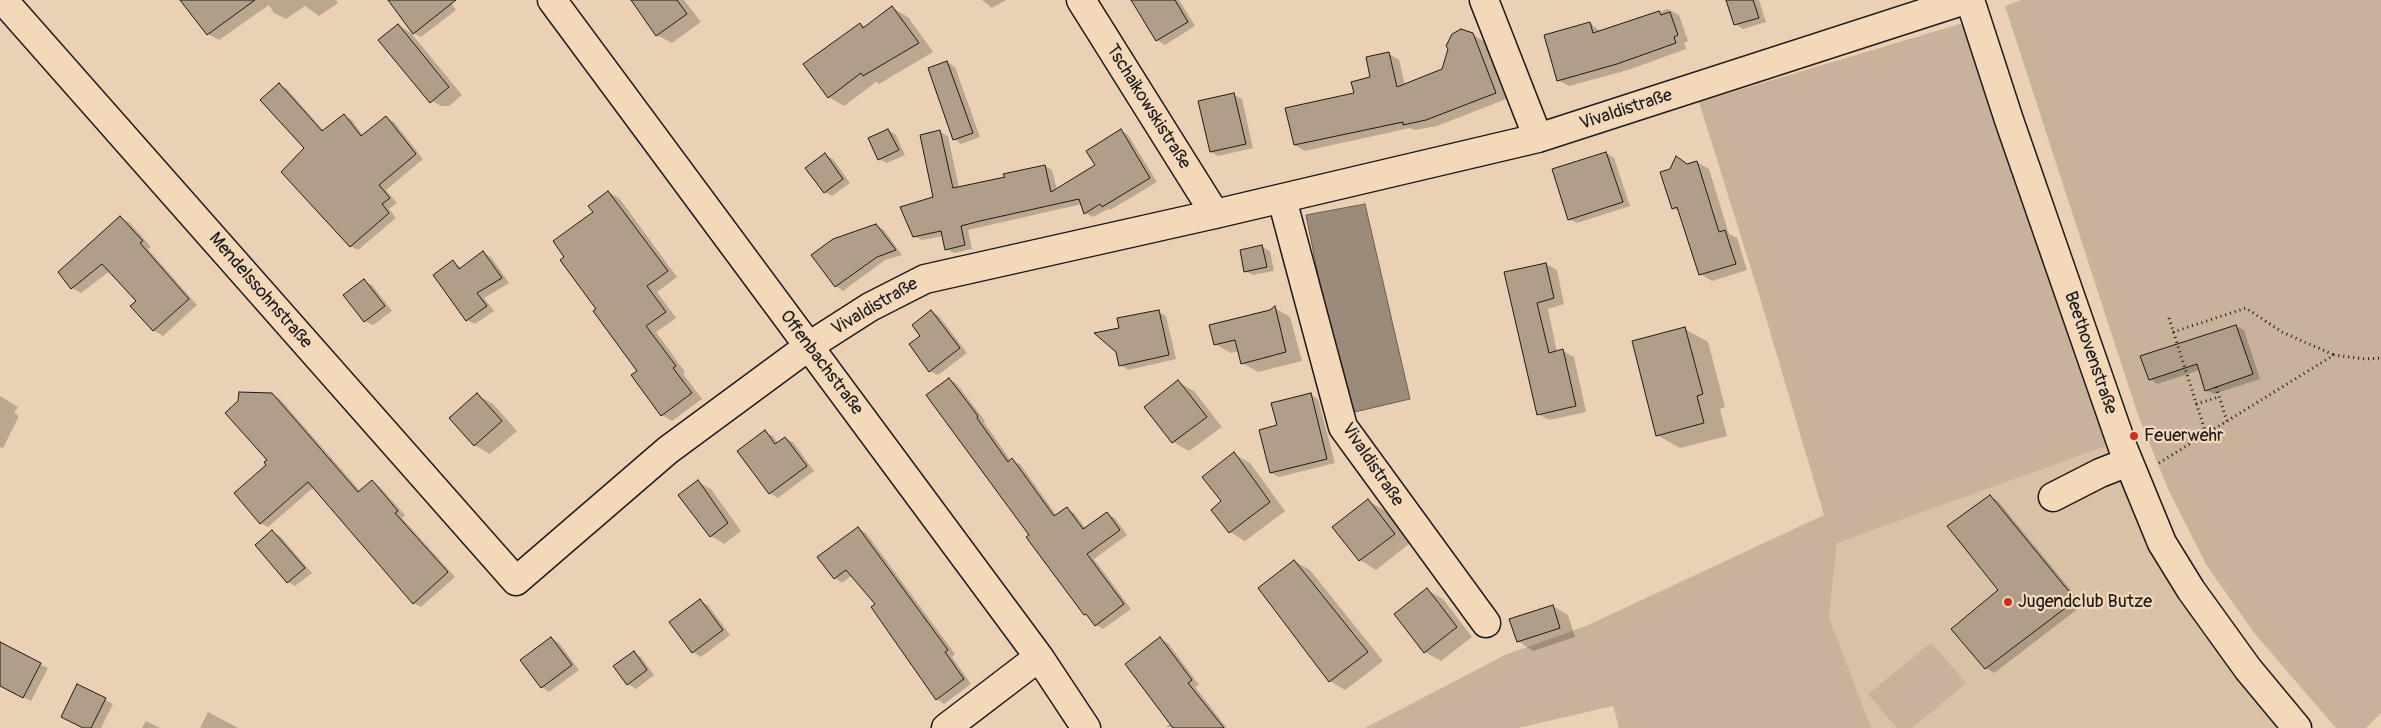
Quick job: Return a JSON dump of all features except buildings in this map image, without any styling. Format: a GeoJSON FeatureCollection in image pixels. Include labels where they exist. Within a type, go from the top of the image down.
{"type":"FeatureCollection","features":[{"type":"Feature","properties":{"kind":"street","name":"Mendelssohnstraße"},"geometry":{"type":"LineString","coordinates":[[3,0],[516,581]]}},
{"type":"Feature","properties":{"kind":"street","name":"Offenbachstraße"},"geometry":{"type":"LineString","coordinates":[[552,0],[1039,657],[1086,728]]}},
{"type":"Feature","properties":{"kind":"street","name":"Tschaikowskistraße"},"geometry":{"type":"LineString","coordinates":[[1081,0],[1215,214]]}},
{"type":"Feature","properties":{"kind":"street"},"geometry":{"type":"LineString","coordinates":[[1484,0],[1538,138]]}},
{"type":"Feature","properties":{"kind":"street","name":"Vivaldistraße"},"geometry":{"type":"LineString","coordinates":[[516,581],[668,450],[809,346],[870,307],[925,279],[1282,199],[1538,138],[1965,0]]}},
{"type":"Feature","properties":{"kind":"street","name":"Beethovenstraße"},"geometry":{"type":"LineString","coordinates":[[1970,0],[2009,120],[2131,469],[2162,543],[2191,590],[2248,669],[2297,728]]}},
{"type":"Feature","properties":{"kind":"street","name":"Vivaldistraße"},"geometry":{"type":"LineString","coordinates":[[1282,199],[1343,428],[1486,623]]}},
{"type":"Feature","properties":{"kind":"street"},"geometry":{"type":"LineString","coordinates":[[2053,497],[2100,473],[2131,469]]}},
{"type":"Feature","properties":{"kind":"street"},"geometry":{"type":"LineString","coordinates":[[946,728],[1039,657]]}},
{"type":"Feature","properties":{"kind":"path"},"geometry":{"type":"LineString","coordinates":[[2173,332],[2246,308],[2282,332],[2334,355],[2366,359],[2381,358]]}},
{"type":"Feature","properties":{"kind":"path"},"geometry":{"type":"LineString","coordinates":[[2169,318],[2206,434]]}},
{"type":"Feature","properties":{"kind":"path"},"geometry":{"type":"LineString","coordinates":[[2131,469],[2206,434],[2334,355]]}},
{"type":"Feature","properties":{"kind":"path"},"geometry":{"type":"LineString","coordinates":[[2216,387],[2227,421]]}},
{"type":"Feature","properties":{"kind":"path"},"geometry":{"type":"LineString","coordinates":[[2196,404],[2219,397]]}},
{"type":"Feature","properties":{"kind":"shaded area"},"geometry":{"type":"Polygon","coordinates":[[[2021,0],[2381,0],[2381,713],[2366,728],[2336,728],[2255,634],[2207,566],[2169,491],[2138,415],[2005,6],[2021,0]]]}},
{"type":"Feature","properties":{"kind":"shaded area"},"geometry":{"type":"Polygon","coordinates":[[[1973,20],[2112,444],[1837,543],[1829,617],[1871,728],[1619,728],[1613,706],[1518,728],[1365,728],[1505,655],[1586,626],[1824,515],[1761,301],[1699,102],[1973,20]]]}},
{"type":"Feature","properties":{"kind":"shaded area"},"geometry":{"type":"Polygon","coordinates":[[[1365,204],[1410,399],[1346,414],[1306,215],[1365,204]]]}},
{"type":"Feature","properties":{"kind":"shaded area"},"geometry":{"type":"Polygon","coordinates":[[[2112,444],[2284,728],[1871,728],[1829,617],[1837,543],[2112,444]]]}},
{"type":"Feature","properties":{"kind":"shaded area"},"geometry":{"type":"Polygon","coordinates":[[[1931,643],[1966,683],[1912,728],[1897,728],[1868,694],[1931,643]]]}},
{"type":"Feature","properties":{"kind":"place","name":"Feuerwehr"},"geometry":{"type":"Point","coordinates":[2134,436]}},
{"type":"Feature","properties":{"kind":"place","name":"Jugendclub Butze"},"geometry":{"type":"Point","coordinates":[2008,602]}}]}
